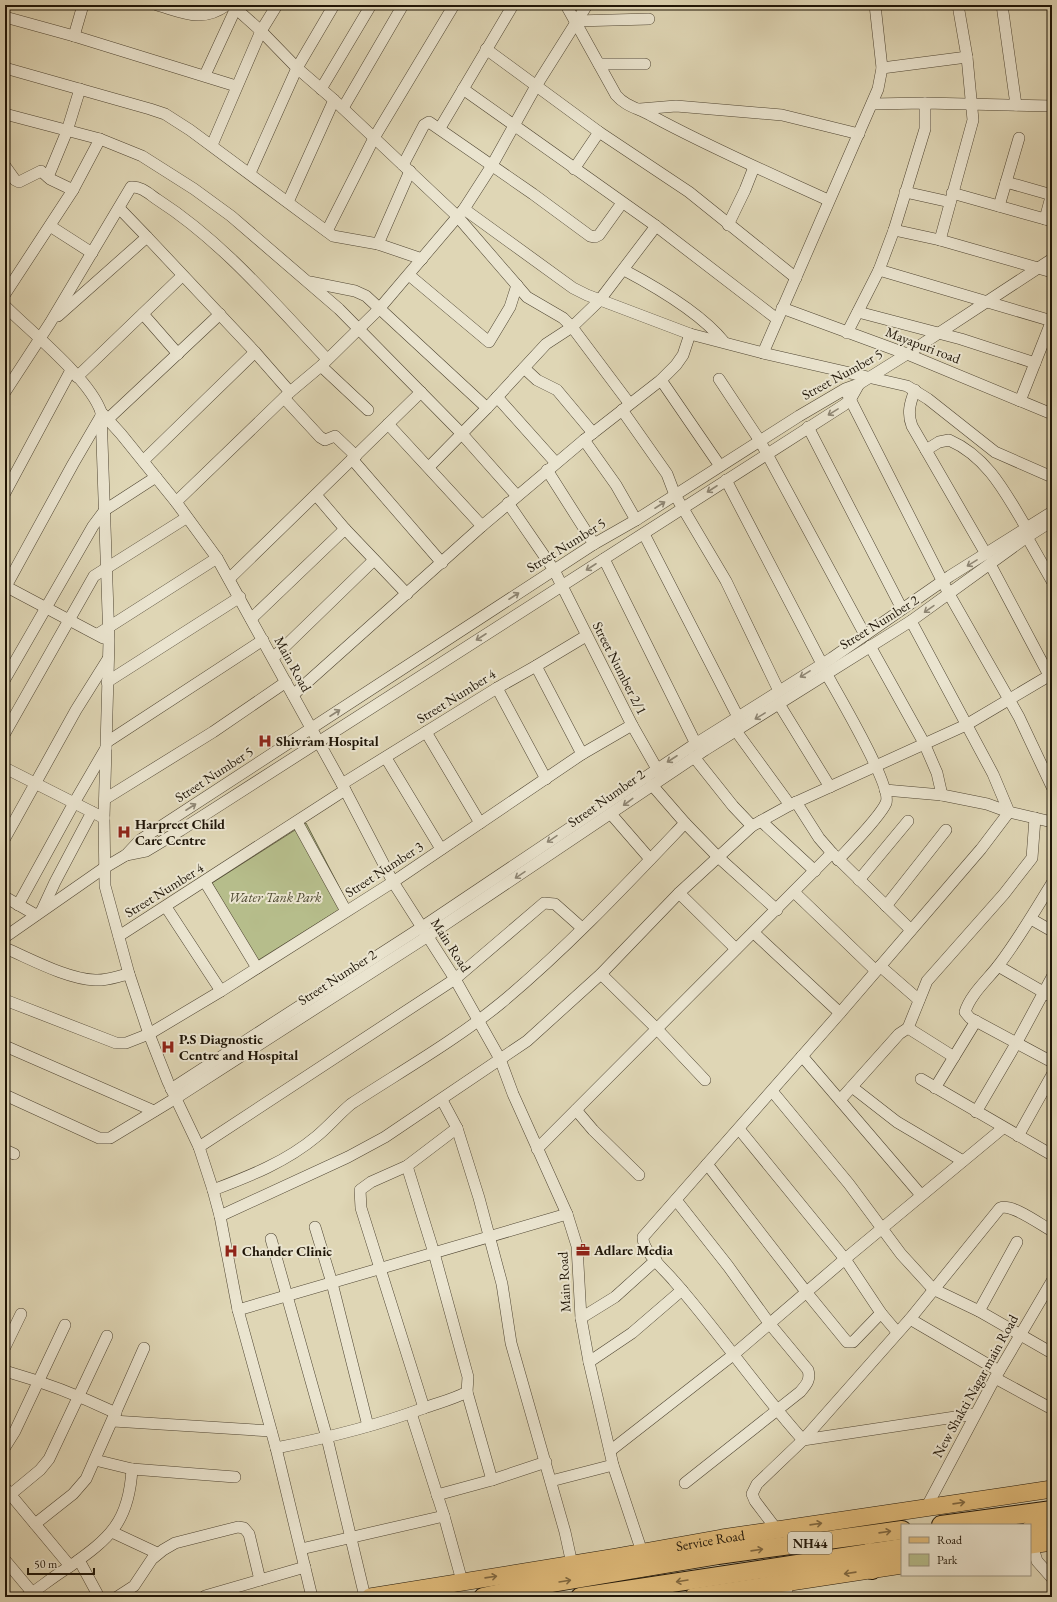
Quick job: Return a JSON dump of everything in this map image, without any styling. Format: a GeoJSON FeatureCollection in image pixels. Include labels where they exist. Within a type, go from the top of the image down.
{"type":"FeatureCollection","features":[{"type":"Feature","properties":{"kind":"highway"},"geometry":{"type":"LineString","coordinates":[[948,1524],[1052,1510]]}},
{"type":"Feature","properties":{"kind":"highway"},"geometry":{"type":"LineString","coordinates":[[1031,1540],[1052,1527]]}},
{"type":"Feature","properties":{"kind":"highway","name":"NH44"},"geometry":{"type":"LineString","coordinates":[[483,1597],[619,1565],[718,1555],[901,1530]]}},
{"type":"Feature","properties":{"kind":"highway","name":"NH44"},"geometry":{"type":"LineString","coordinates":[[580,1597],[901,1548]]}},
{"type":"Feature","properties":{"kind":"highway"},"geometry":{"type":"LineString","coordinates":[[870,1552],[872,1570]]}},
{"type":"Feature","properties":{"kind":"main road","name":"Service Road"},"geometry":{"type":"LineString","coordinates":[[370,1597],[572,1564],[619,1565],[642,1552],[777,1530],[1052,1489]]}},
{"type":"Feature","properties":{"kind":"main road"},"geometry":{"type":"LineString","coordinates":[[1031,1540],[1052,1542]]}},
{"type":"Feature","properties":{"kind":"main road"},"geometry":{"type":"LineString","coordinates":[[693,1597],[786,1590],[872,1570],[901,1565]]}},
{"type":"Feature","properties":{"kind":"street"},"geometry":{"type":"LineString","coordinates":[[74,36],[83,5]]}},
{"type":"Feature","properties":{"kind":"street"},"geometry":{"type":"LineString","coordinates":[[157,5],[187,9],[208,16],[231,7]]}},
{"type":"Feature","properties":{"kind":"street"},"geometry":{"type":"LineString","coordinates":[[212,145],[236,86],[261,31],[277,5]]}},
{"type":"Feature","properties":{"kind":"street"},"geometry":{"type":"LineString","coordinates":[[250,173],[296,68],[334,5]]}},
{"type":"Feature","properties":{"kind":"street"},"geometry":{"type":"LineString","coordinates":[[321,89],[371,5]]}},
{"type":"Feature","properties":{"kind":"street"},"geometry":{"type":"LineString","coordinates":[[343,108],[403,5]]}},
{"type":"Feature","properties":{"kind":"street"},"geometry":{"type":"LineString","coordinates":[[326,231],[374,138],[454,5]]}},
{"type":"Feature","properties":{"kind":"street"},"geometry":{"type":"LineString","coordinates":[[440,128],[513,5]]}},
{"type":"Feature","properties":{"kind":"street"},"geometry":{"type":"LineString","coordinates":[[566,5],[616,95],[629,107],[640,109],[676,106],[782,115],[859,134]]}},
{"type":"Feature","properties":{"kind":"street"},"geometry":{"type":"LineString","coordinates":[[176,502],[287,395],[324,363],[379,309],[410,275],[461,213],[491,167],[536,86],[587,5]]}},
{"type":"Feature","properties":{"kind":"street"},"geometry":{"type":"LineString","coordinates":[[763,353],[828,200],[878,89],[882,68],[875,5]]}},
{"type":"Feature","properties":{"kind":"street"},"geometry":{"type":"LineString","coordinates":[[940,240],[973,120],[967,57],[958,5]]}},
{"type":"Feature","properties":{"kind":"street"},"geometry":{"type":"LineString","coordinates":[[1002,5],[1016,105]]}},
{"type":"Feature","properties":{"kind":"street"},"geometry":{"type":"LineString","coordinates":[[205,75],[231,7]]}},
{"type":"Feature","properties":{"kind":"street"},"geometry":{"type":"LineString","coordinates":[[231,7],[261,31],[296,68],[343,108],[406,168],[461,213],[573,288],[599,301],[690,334],[763,353],[894,382],[915,390],[995,452],[1052,477]]}},
{"type":"Feature","properties":{"kind":"street"},"geometry":{"type":"LineString","coordinates":[[5,17],[205,75],[236,86]]}},
{"type":"Feature","properties":{"kind":"street"},"geometry":{"type":"LineString","coordinates":[[576,21],[650,19]]}},
{"type":"Feature","properties":{"kind":"street"},"geometry":{"type":"LineString","coordinates":[[486,49],[599,132],[689,192],[728,225],[796,278]]}},
{"type":"Feature","properties":{"kind":"street"},"geometry":{"type":"LineString","coordinates":[[882,68],[967,57]]}},
{"type":"Feature","properties":{"kind":"street"},"geometry":{"type":"LineString","coordinates":[[598,64],[645,64]]}},
{"type":"Feature","properties":{"kind":"street"},"geometry":{"type":"LineString","coordinates":[[5,68],[165,114],[212,145],[326,231],[340,239],[378,244],[422,259]]}},
{"type":"Feature","properties":{"kind":"street"},"geometry":{"type":"LineString","coordinates":[[48,177],[68,130],[80,89]]}},
{"type":"Feature","properties":{"kind":"street"},"geometry":{"type":"LineString","coordinates":[[463,89],[656,226],[777,320]]}},
{"type":"Feature","properties":{"kind":"street"},"geometry":{"type":"LineString","coordinates":[[288,202],[334,100]]}},
{"type":"Feature","properties":{"kind":"street"},"geometry":{"type":"LineString","coordinates":[[872,104],[924,103],[1052,106]]}},
{"type":"Feature","properties":{"kind":"street"},"geometry":{"type":"LineString","coordinates":[[848,333],[879,270],[894,230],[925,129],[924,103]]}},
{"type":"Feature","properties":{"kind":"street"},"geometry":{"type":"LineString","coordinates":[[640,109],[679,131],[828,200]]}},
{"type":"Feature","properties":{"kind":"street"},"geometry":{"type":"LineString","coordinates":[[5,114],[100,139],[142,156],[194,189],[231,216],[339,309],[462,434],[517,496]]}},
{"type":"Feature","properties":{"kind":"street"},"geometry":{"type":"LineString","coordinates":[[378,244],[406,168],[426,123],[430,123],[440,128],[491,167],[533,194],[590,236],[595,238],[604,230],[622,203]]}},
{"type":"Feature","properties":{"kind":"street"},"geometry":{"type":"LineString","coordinates":[[574,169],[599,132]]}},
{"type":"Feature","properties":{"kind":"street"},"geometry":{"type":"LineString","coordinates":[[999,206],[1018,138]]}},
{"type":"Feature","properties":{"kind":"street"},"geometry":{"type":"LineString","coordinates":[[5,294],[73,190],[100,139]]}},
{"type":"Feature","properties":{"kind":"street"},"geometry":{"type":"LineString","coordinates":[[5,166],[15,180],[19,182],[39,171],[73,190]]}},
{"type":"Feature","properties":{"kind":"street"},"geometry":{"type":"LineString","coordinates":[[728,225],[754,167]]}},
{"type":"Feature","properties":{"kind":"street"},"geometry":{"type":"LineString","coordinates":[[905,192],[999,206],[1048,220],[1052,194],[1006,182]]}},
{"type":"Feature","properties":{"kind":"street"},"geometry":{"type":"LineString","coordinates":[[5,392],[38,339],[50,323],[119,208],[128,190],[135,187],[140,188],[173,210],[216,244],[368,410]]}},
{"type":"Feature","properties":{"kind":"street"},"geometry":{"type":"LineString","coordinates":[[119,208],[255,352],[320,437],[325,440],[335,436],[442,563]]}},
{"type":"Feature","properties":{"kind":"street"},"geometry":{"type":"LineString","coordinates":[[461,213],[527,297],[563,318],[572,327],[626,406],[667,474],[675,495],[726,581],[779,691]]}},
{"type":"Feature","properties":{"kind":"street"},"geometry":{"type":"LineString","coordinates":[[50,226],[92,253]]}},
{"type":"Feature","properties":{"kind":"street"},"geometry":{"type":"LineString","coordinates":[[429,467],[488,408],[546,344],[572,327],[599,301],[656,226]]}},
{"type":"Feature","properties":{"kind":"street"},"geometry":{"type":"LineString","coordinates":[[894,230],[940,240],[1052,272]]}},
{"type":"Feature","properties":{"kind":"street"},"geometry":{"type":"LineString","coordinates":[[50,323],[147,237]]}},
{"type":"Feature","properties":{"kind":"street","name":"Street Number 5"},"geometry":{"type":"LineString","coordinates":[[5,937],[39,912],[126,855],[140,840],[594,544],[636,520],[845,389],[859,384],[1052,258]]}},
{"type":"Feature","properties":{"kind":"street"},"geometry":{"type":"LineString","coordinates":[[624,270],[707,323],[724,342]]}},
{"type":"Feature","properties":{"kind":"street"},"geometry":{"type":"LineString","coordinates":[[879,270],[1052,321],[1020,401]]}},
{"type":"Feature","properties":{"kind":"street"},"geometry":{"type":"LineString","coordinates":[[410,275],[488,342],[510,307],[518,284]]}},
{"type":"Feature","properties":{"kind":"street"},"geometry":{"type":"LineString","coordinates":[[5,493],[74,373],[143,314],[182,276]]}},
{"type":"Feature","properties":{"kind":"street"},"geometry":{"type":"LineString","coordinates":[[309,282],[356,291],[366,296],[488,408]]}},
{"type":"Feature","properties":{"kind":"street","name":"Main Road"},"geometry":{"type":"LineString","coordinates":[[5,306],[74,373],[104,416],[176,502],[186,518],[217,558],[240,596],[251,619],[343,787],[392,882],[455,978],[480,1020],[500,1059],[537,1149],[567,1214],[577,1246],[581,1318],[589,1362],[613,1466],[642,1552]]}},
{"type":"Feature","properties":{"kind":"street","name":"Mayapuri road"},"geometry":{"type":"LineString","coordinates":[[782,308],[907,354],[1052,414]]}},
{"type":"Feature","properties":{"kind":"street"},"geometry":{"type":"LineString","coordinates":[[858,312],[939,333],[1035,363]]}},
{"type":"Feature","properties":{"kind":"street"},"geometry":{"type":"LineString","coordinates":[[143,314],[178,354]]}},
{"type":"Feature","properties":{"kind":"street"},"geometry":{"type":"LineString","coordinates":[[108,641],[98,634],[5,587],[73,464],[104,416],[178,354],[220,314]]}},
{"type":"Feature","properties":{"kind":"street"},"geometry":{"type":"LineString","coordinates":[[293,696],[508,503],[626,406],[662,380],[683,355],[690,334]]}},
{"type":"Feature","properties":{"kind":"street"},"geometry":{"type":"LineString","coordinates":[[143,461],[255,352]]}},
{"type":"Feature","properties":{"kind":"street"},"geometry":{"type":"LineString","coordinates":[[524,368],[537,380],[557,390],[589,436],[636,520]]}},
{"type":"Feature","properties":{"kind":"street"},"geometry":{"type":"LineString","coordinates":[[719,379],[760,441],[865,635]]}},
{"type":"Feature","properties":{"kind":"street"},"geometry":{"type":"LineString","coordinates":[[662,380],[720,466]]}},
{"type":"Feature","properties":{"kind":"street"},"geometry":{"type":"LineString","coordinates":[[126,855],[146,852],[644,534],[850,400],[859,384]]}},
{"type":"Feature","properties":{"kind":"street"},"geometry":{"type":"LineString","coordinates":[[845,389],[943,581],[1009,699],[1052,787]]}},
{"type":"Feature","properties":{"kind":"street"},"geometry":{"type":"LineString","coordinates":[[220,1216],[348,1157],[385,1137],[442,1100],[527,1041],[601,974],[717,856],[756,823],[793,803],[876,764],[966,725],[1009,699],[1051,677],[988,559],[909,418],[909,405],[915,390]]}},
{"type":"Feature","properties":{"kind":"street"},"geometry":{"type":"LineString","coordinates":[[229,580],[421,392]]}},
{"type":"Feature","properties":{"kind":"street"},"geometry":{"type":"LineString","coordinates":[[497,397],[552,467],[594,544]]}},
{"type":"Feature","properties":{"kind":"street"},"geometry":{"type":"LineString","coordinates":[[104,416],[109,658],[104,818],[105,886],[129,974],[149,1034],[174,1094],[199,1147],[213,1190],[220,1216],[238,1310],[276,1448],[312,1597]]}},
{"type":"Feature","properties":{"kind":"street"},"geometry":{"type":"LineString","coordinates":[[388,424],[482,526]]}},
{"type":"Feature","properties":{"kind":"street"},"geometry":{"type":"LineString","coordinates":[[808,427],[902,609]]}},
{"type":"Feature","properties":{"kind":"street"},"geometry":{"type":"LineString","coordinates":[[926,450],[939,442],[949,440],[984,465],[996,477],[1052,581]]}},
{"type":"Feature","properties":{"kind":"street"},"geometry":{"type":"LineString","coordinates":[[5,679],[45,607],[93,526],[105,510],[156,477]]}},
{"type":"Feature","properties":{"kind":"street"},"geometry":{"type":"LineString","coordinates":[[537,1149],[656,1028],[754,933],[815,871],[835,856],[883,808],[887,802],[885,790],[876,764],[726,480]]}},
{"type":"Feature","properties":{"kind":"street"},"geometry":{"type":"LineString","coordinates":[[316,495],[345,529],[407,594]]}},
{"type":"Feature","properties":{"kind":"street","name":"Street Number 2/1"},"geometry":{"type":"LineString","coordinates":[[508,503],[554,570],[632,725],[660,774]]}},
{"type":"Feature","properties":{"kind":"street"},"geometry":{"type":"LineString","coordinates":[[1027,533],[1052,512]]}},
{"type":"Feature","properties":{"kind":"street"},"geometry":{"type":"LineString","coordinates":[[5,733],[94,576],[186,518]]}},
{"type":"Feature","properties":{"kind":"street","name":"Street Number 2"},"geometry":{"type":"LineString","coordinates":[[5,1095],[99,1138],[110,1138],[154,1111],[174,1094],[425,931],[611,814],[652,785],[660,774],[694,757],[779,704],[824,668],[870,646],[911,621],[950,594],[988,559],[1027,533],[1052,521]]}},
{"type":"Feature","properties":{"kind":"street"},"geometry":{"type":"LineString","coordinates":[[251,619],[345,529]]}},
{"type":"Feature","properties":{"kind":"street"},"geometry":{"type":"LineString","coordinates":[[644,534],[738,717]]}},
{"type":"Feature","properties":{"kind":"street"},"geometry":{"type":"LineString","coordinates":[[98,634],[217,558]]}},
{"type":"Feature","properties":{"kind":"street"},"geometry":{"type":"LineString","coordinates":[[604,559],[696,744]]}},
{"type":"Feature","properties":{"kind":"street"},"geometry":{"type":"LineString","coordinates":[[425,931],[660,774],[696,744],[779,691],[824,668],[865,635],[943,581],[988,559]]}},
{"type":"Feature","properties":{"kind":"street"},"geometry":{"type":"LineString","coordinates":[[273,658],[374,560]]}},
{"type":"Feature","properties":{"kind":"street"},"geometry":{"type":"LineString","coordinates":[[108,682],[240,596]]}},
{"type":"Feature","properties":{"kind":"street"},"geometry":{"type":"LineString","coordinates":[[911,621],[993,774],[1009,812]]}},
{"type":"Feature","properties":{"kind":"street","name":"Street Number 4"},"geometry":{"type":"LineString","coordinates":[[119,936],[297,822],[343,787],[426,732],[497,688],[586,636]]}},
{"type":"Feature","properties":{"kind":"street"},"geometry":{"type":"LineString","coordinates":[[18,905],[107,745],[263,640]]}},
{"type":"Feature","properties":{"kind":"street"},"geometry":{"type":"LineString","coordinates":[[870,646],[924,743],[937,773],[942,795]]}},
{"type":"Feature","properties":{"kind":"street"},"geometry":{"type":"LineString","coordinates":[[5,838],[76,710],[109,658]]}},
{"type":"Feature","properties":{"kind":"street"},"geometry":{"type":"LineString","coordinates":[[536,666],[582,754]]}},
{"type":"Feature","properties":{"kind":"street"},"geometry":{"type":"LineString","coordinates":[[105,800],[213,732],[286,682]]}},
{"type":"Feature","properties":{"kind":"street"},"geometry":{"type":"LineString","coordinates":[[497,688],[546,779]]}},
{"type":"Feature","properties":{"kind":"street"},"geometry":{"type":"LineString","coordinates":[[779,704],[830,786]]}},
{"type":"Feature","properties":{"kind":"street","name":"Street Number 3"},"geometry":{"type":"LineString","coordinates":[[5,1000],[116,1043],[126,1043],[149,1034],[221,991],[346,912],[582,754],[632,725]]}},
{"type":"Feature","properties":{"kind":"street"},"geometry":{"type":"LineString","coordinates":[[736,731],[819,838],[835,856],[911,930]]}},
{"type":"Feature","properties":{"kind":"street"},"geometry":{"type":"LineString","coordinates":[[426,732],[480,823]]}},
{"type":"Feature","properties":{"kind":"street"},"geometry":{"type":"LineString","coordinates":[[694,757],[733,806],[815,871]]}},
{"type":"Feature","properties":{"kind":"street"},"geometry":{"type":"LineString","coordinates":[[386,758],[441,849]]}},
{"type":"Feature","properties":{"kind":"street"},"geometry":{"type":"LineString","coordinates":[[5,768],[104,818]]}},
{"type":"Feature","properties":{"kind":"street"},"geometry":{"type":"LineString","coordinates":[[652,785],[684,823],[717,856],[777,910]]}},
{"type":"Feature","properties":{"kind":"street"},"geometry":{"type":"LineString","coordinates":[[885,790],[942,795],[987,804],[1009,812],[1052,822]]}},
{"type":"Feature","properties":{"kind":"street"},"geometry":{"type":"LineString","coordinates":[[5,897],[18,905],[39,912],[92,812]]}},
{"type":"Feature","properties":{"kind":"street"},"geometry":{"type":"LineString","coordinates":[[803,1440],[776,1410],[682,1290],[645,1248],[643,1237],[644,1234],[739,1129],[840,1013],[981,849],[1009,812]]}},
{"type":"Feature","properties":{"kind":"street"},"geometry":{"type":"LineString","coordinates":[[611,814],[650,859]]}},
{"type":"Feature","properties":{"kind":"street"},"geometry":{"type":"LineString","coordinates":[[840,1100],[899,1034],[908,1028],[928,981],[1004,894],[1032,858],[1034,852],[1035,818]]}},
{"type":"Feature","properties":{"kind":"street"},"geometry":{"type":"LineString","coordinates":[[859,880],[908,821]]}},
{"type":"Feature","properties":{"kind":"street"},"geometry":{"type":"LineString","coordinates":[[297,822],[346,912]]}},
{"type":"Feature","properties":{"kind":"street"},"geometry":{"type":"LineString","coordinates":[[213,1190],[289,1157],[318,1135],[351,1104],[480,1020],[502,1003],[582,928],[684,823]]}},
{"type":"Feature","properties":{"kind":"street"},"geometry":{"type":"LineString","coordinates":[[886,906],[946,830]]}},
{"type":"Feature","properties":{"kind":"street"},"geometry":{"type":"LineString","coordinates":[[204,882],[257,968]]}},
{"type":"Feature","properties":{"kind":"street"},"geometry":{"type":"LineString","coordinates":[[1052,883],[998,966],[967,1006],[966,1014],[976,1021],[1052,1062]]}},
{"type":"Feature","properties":{"kind":"street"},"geometry":{"type":"LineString","coordinates":[[794,892],[878,968],[919,1000]]}},
{"type":"Feature","properties":{"kind":"street"},"geometry":{"type":"LineString","coordinates":[[680,893],[736,949]]}},
{"type":"Feature","properties":{"kind":"street"},"geometry":{"type":"LineString","coordinates":[[199,1147],[455,978],[544,903],[555,904],[582,928]]}},
{"type":"Feature","properties":{"kind":"street"},"geometry":{"type":"LineString","coordinates":[[166,907],[221,991]]}},
{"type":"Feature","properties":{"kind":"street"},"geometry":{"type":"LineString","coordinates":[[1030,919],[1052,931]]}},
{"type":"Feature","properties":{"kind":"street"},"geometry":{"type":"LineString","coordinates":[[754,933],[840,1013]]}},
{"type":"Feature","properties":{"kind":"street"},"geometry":{"type":"LineString","coordinates":[[5,948],[61,971],[83,978],[96,980],[129,974]]}},
{"type":"Feature","properties":{"kind":"street"},"geometry":{"type":"LineString","coordinates":[[998,966],[1047,995]]}},
{"type":"Feature","properties":{"kind":"street"},"geometry":{"type":"LineString","coordinates":[[601,974],[656,1028],[705,1080]]}},
{"type":"Feature","properties":{"kind":"street"},"geometry":{"type":"LineString","coordinates":[[976,1112],[1017,1042],[1047,995],[1052,977]]}},
{"type":"Feature","properties":{"kind":"street"},"geometry":{"type":"LineString","coordinates":[[935,1088],[976,1021]]}},
{"type":"Feature","properties":{"kind":"street"},"geometry":{"type":"LineString","coordinates":[[908,1028],[954,1057]]}},
{"type":"Feature","properties":{"kind":"street"},"geometry":{"type":"LineString","coordinates":[[5,1046],[154,1111]]}},
{"type":"Feature","properties":{"kind":"street"},"geometry":{"type":"LineString","coordinates":[[802,1056],[920,1195]]}},
{"type":"Feature","properties":{"kind":"street"},"geometry":{"type":"LineString","coordinates":[[1018,1136],[1052,1075]]}},
{"type":"Feature","properties":{"kind":"street"},"geometry":{"type":"LineString","coordinates":[[921,1079],[1003,1128],[1052,1155]]}},
{"type":"Feature","properties":{"kind":"street"},"geometry":{"type":"LineString","coordinates":[[852,1087],[897,1122],[963,1161]]}},
{"type":"Feature","properties":{"kind":"street"},"geometry":{"type":"LineString","coordinates":[[772,1091],[883,1228],[901,1254],[933,1289],[979,1311],[1052,1353]]}},
{"type":"Feature","properties":{"kind":"street"},"geometry":{"type":"LineString","coordinates":[[442,1100],[457,1128],[490,1237],[502,1284],[511,1343],[566,1532],[572,1564]]}},
{"type":"Feature","properties":{"kind":"street"},"geometry":{"type":"LineString","coordinates":[[576,1110],[593,1130],[639,1174]]}},
{"type":"Feature","properties":{"kind":"street"},"geometry":{"type":"LineString","coordinates":[[424,1408],[361,1208],[360,1190],[371,1182],[407,1166],[457,1128]]}},
{"type":"Feature","properties":{"kind":"street"},"geometry":{"type":"LineString","coordinates":[[610,1451],[733,1355],[920,1195],[1003,1128]]}},
{"type":"Feature","properties":{"kind":"street"},"geometry":{"type":"LineString","coordinates":[[739,1129],[845,1259],[881,1313],[897,1332]]}},
{"type":"Feature","properties":{"kind":"street"},"geometry":{"type":"LineString","coordinates":[[707,1164],[807,1293],[845,1339],[850,1343],[881,1313]]}},
{"type":"Feature","properties":{"kind":"street"},"geometry":{"type":"LineString","coordinates":[[407,1166],[434,1253],[468,1377],[466,1392],[492,1480]]}},
{"type":"Feature","properties":{"kind":"street"},"geometry":{"type":"LineString","coordinates":[[676,1200],[769,1323],[808,1370],[810,1376],[808,1383],[800,1392],[685,1483]]}},
{"type":"Feature","properties":{"kind":"street"},"geometry":{"type":"LineString","coordinates":[[777,1530],[755,1501],[752,1494],[754,1489],[803,1440],[910,1319],[933,1289],[1002,1207],[1013,1208],[1052,1231]]}},
{"type":"Feature","properties":{"kind":"street"},"geometry":{"type":"LineString","coordinates":[[238,1310],[567,1214]]}},
{"type":"Feature","properties":{"kind":"street"},"geometry":{"type":"LineString","coordinates":[[315,1227],[332,1283],[368,1426]]}},
{"type":"Feature","properties":{"kind":"street"},"geometry":{"type":"LineString","coordinates":[[271,1239],[327,1438],[365,1597]]}},
{"type":"Feature","properties":{"kind":"street"},"geometry":{"type":"LineString","coordinates":[[979,1311],[1017,1242]]}},
{"type":"Feature","properties":{"kind":"street"},"geometry":{"type":"LineString","coordinates":[[581,1318],[615,1297],[656,1260]]}},
{"type":"Feature","properties":{"kind":"street","name":"New Shakti Nagar main Road"},"geometry":{"type":"LineString","coordinates":[[926,1508],[997,1374],[1052,1281]]}},
{"type":"Feature","properties":{"kind":"street"},"geometry":{"type":"LineString","coordinates":[[589,1362],[632,1333],[682,1290]]}},
{"type":"Feature","properties":{"kind":"street"},"geometry":{"type":"LineString","coordinates":[[5,1347],[21,1314]]}},
{"type":"Feature","properties":{"kind":"street"},"geometry":{"type":"LineString","coordinates":[[910,1319],[1052,1409]]}},
{"type":"Feature","properties":{"kind":"street"},"geometry":{"type":"LineString","coordinates":[[5,1447],[15,1432],[65,1325]]}},
{"type":"Feature","properties":{"kind":"street"},"geometry":{"type":"LineString","coordinates":[[100,1597],[74,1563],[35,1524],[8,1491],[40,1470],[49,1459],[64,1431],[107,1336]]}},
{"type":"Feature","properties":{"kind":"street"},"geometry":{"type":"LineString","coordinates":[[35,1524],[82,1486],[115,1417],[144,1348]]}},
{"type":"Feature","properties":{"kind":"street"},"geometry":{"type":"LineString","coordinates":[[5,1371],[40,1381],[79,1396],[115,1417],[271,1431]]}},
{"type":"Feature","properties":{"kind":"street"},"geometry":{"type":"LineString","coordinates":[[276,1448],[327,1438],[368,1426],[411,1413],[466,1392]]}},
{"type":"Feature","properties":{"kind":"street"},"geometry":{"type":"LineString","coordinates":[[411,1413],[444,1516],[462,1581]]}},
{"type":"Feature","properties":{"kind":"street"},"geometry":{"type":"LineString","coordinates":[[803,1440],[975,1414]]}},
{"type":"Feature","properties":{"kind":"street"},"geometry":{"type":"LineString","coordinates":[[95,1460],[132,1469],[235,1477]]}},
{"type":"Feature","properties":{"kind":"street"},"geometry":{"type":"LineString","coordinates":[[437,1495],[492,1480],[546,1462]]}},
{"type":"Feature","properties":{"kind":"street"},"geometry":{"type":"LineString","coordinates":[[551,1481],[613,1466]]}},
{"type":"Feature","properties":{"kind":"street"},"geometry":{"type":"LineString","coordinates":[[5,1560],[32,1596],[100,1544],[112,1532],[127,1499],[132,1469]]}},
{"type":"Feature","properties":{"kind":"street"},"geometry":{"type":"LineString","coordinates":[[301,1549],[351,1536],[444,1516]]}},
{"type":"Feature","properties":{"kind":"street"},"geometry":{"type":"LineString","coordinates":[[118,1597],[134,1586],[157,1553],[175,1544],[238,1527],[244,1528],[249,1534],[260,1580]]}},
{"type":"Feature","properties":{"kind":"street"},"geometry":{"type":"LineString","coordinates":[[112,1532],[157,1553]]}},
{"type":"Feature","properties":{"kind":"street"},"geometry":{"type":"LineString","coordinates":[[1031,1540],[1037,1561],[1052,1578]]}},
{"type":"Feature","properties":{"kind":"street"},"geometry":{"type":"LineString","coordinates":[[205,1596],[305,1566]]}},
{"type":"Feature","properties":{"kind":"green space","name":"Water Tank Park"},"geometry":{"type":"Polygon","coordinates":[[[306,823],[348,904],[257,961],[212,883],[306,823]]]}},
{"type":"Feature","properties":{"kind":"place","name":"Shivram Hospital"},"geometry":{"type":"Point","coordinates":[265,741]}},
{"type":"Feature","properties":{"kind":"place","name":"Harpreet Child Care Centre"},"geometry":{"type":"Point","coordinates":[124,832]}},
{"type":"Feature","properties":{"kind":"place","name":"P.S Diagnostic Centre and Hospital"},"geometry":{"type":"Point","coordinates":[168,1047]}},
{"type":"Feature","properties":{"kind":"place","name":"Adlare Media"},"geometry":{"type":"Point","coordinates":[583,1250]}},
{"type":"Feature","properties":{"kind":"place","name":"Chander Clinic"},"geometry":{"type":"Point","coordinates":[231,1251]}}]}
